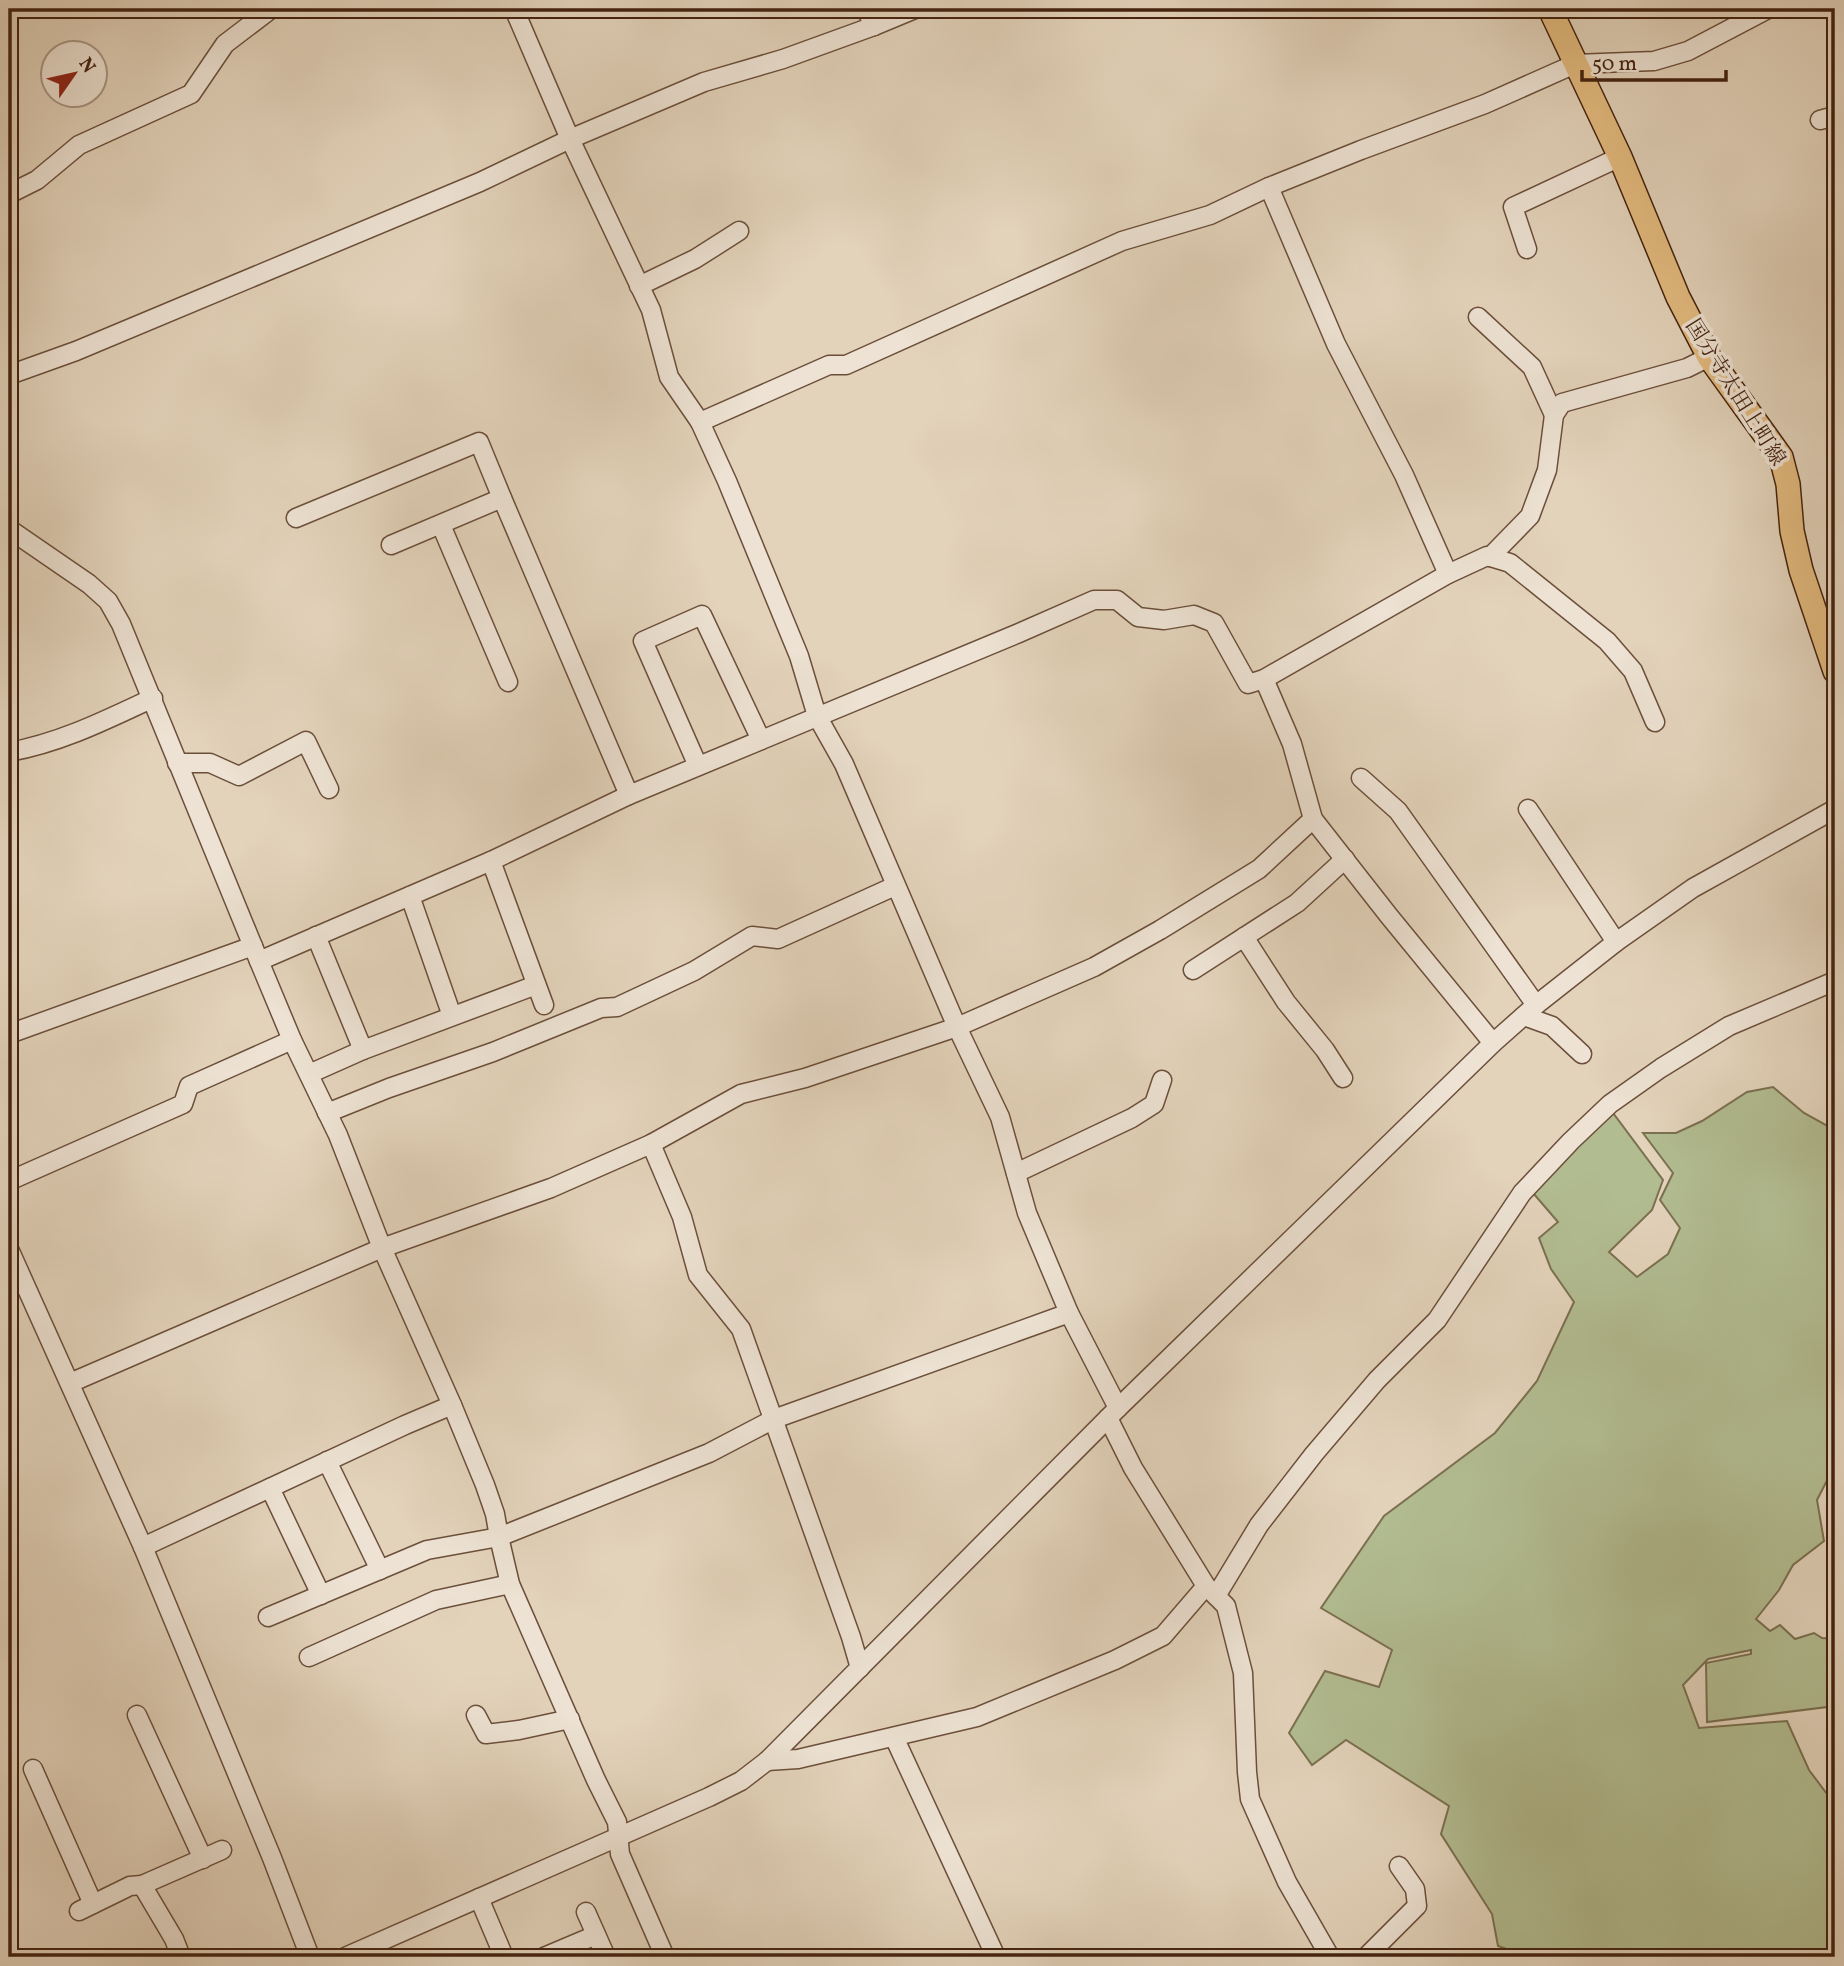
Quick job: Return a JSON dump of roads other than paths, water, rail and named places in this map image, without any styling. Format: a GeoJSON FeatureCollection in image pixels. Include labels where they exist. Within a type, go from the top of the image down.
{"type":"FeatureCollection","features":[{"type":"Feature","properties":{"kind":"main road","name":"国分寺太田上町線"},"geometry":{"type":"LineString","coordinates":[[1550,9],[1620,157],[1678,297],[1709,357],[1781,457],[1788,484],[1792,531],[1801,569],[1835,671]]}},
{"type":"Feature","properties":{"kind":"street"},"geometry":{"type":"LineString","coordinates":[[9,194],[37,180],[79,145],[191,94],[225,44],[271,9]]}},
{"type":"Feature","properties":{"kind":"street"},"geometry":{"type":"LineString","coordinates":[[514,9],[570,139],[651,310],[669,377],[700,422],[727,481],[799,656],[817,716],[844,764],[957,1027],[1000,1117],[1027,1213],[1113,1413],[1133,1468],[1211,1591],[1226,1606],[1243,1673],[1250,1799],[1287,1882],[1330,1957]]}},
{"type":"Feature","properties":{"kind":"street"},"geometry":{"type":"LineString","coordinates":[[866,9],[874,26]]}},
{"type":"Feature","properties":{"kind":"street"},"geometry":{"type":"LineString","coordinates":[[9,375],[76,351],[468,187],[570,139],[704,82],[783,59],[915,9]]}},
{"type":"Feature","properties":{"kind":"street"},"geometry":{"type":"LineString","coordinates":[[700,422],[828,365],[846,366],[1122,241],[1210,215],[1269,187],[1485,104],[1575,64],[1654,61],[1688,51],[1768,9]]}},
{"type":"Feature","properties":{"kind":"street"},"geometry":{"type":"LineString","coordinates":[[1527,249],[1513,207],[1620,157]]}},
{"type":"Feature","properties":{"kind":"street"},"geometry":{"type":"LineString","coordinates":[[1269,187],[1336,344],[1404,475],[1448,573]]}},
{"type":"Feature","properties":{"kind":"street"},"geometry":{"type":"LineString","coordinates":[[639,286],[695,259],[739,231]]}},
{"type":"Feature","properties":{"kind":"street"},"geometry":{"type":"LineString","coordinates":[[1478,317],[1532,368],[1554,415]]}},
{"type":"Feature","properties":{"kind":"street"},"geometry":{"type":"LineString","coordinates":[[9,1034],[316,936],[491,861],[629,795],[1094,600],[1117,600],[1138,617],[1164,620],[1194,615],[1214,623],[1248,684],[1264,679],[1448,573],[1490,557],[1531,516],[1547,470],[1554,415],[1562,403],[1687,368],[1709,357]]}},
{"type":"Feature","properties":{"kind":"street"},"geometry":{"type":"LineString","coordinates":[[296,518],[479,442],[629,795]]}},
{"type":"Feature","properties":{"kind":"street"},"geometry":{"type":"LineString","coordinates":[[391,545],[502,498]]}},
{"type":"Feature","properties":{"kind":"street"},"geometry":{"type":"LineString","coordinates":[[441,524],[508,682]]}},
{"type":"Feature","properties":{"kind":"street"},"geometry":{"type":"LineString","coordinates":[[9,529],[89,584],[108,601],[121,624],[292,1040],[338,1135],[382,1248],[452,1405],[495,1514],[510,1584],[617,1822],[620,1854],[665,1957]]}},
{"type":"Feature","properties":{"kind":"street"},"geometry":{"type":"LineString","coordinates":[[1490,557],[1510,563],[1607,641],[1633,671],[1655,722]]}},
{"type":"Feature","properties":{"kind":"street"},"geometry":{"type":"LineString","coordinates":[[698,766],[643,641],[702,615],[761,740]]}},
{"type":"Feature","properties":{"kind":"street"},"geometry":{"type":"LineString","coordinates":[[1264,679],[1292,744],[1313,819],[1493,1043]]}},
{"type":"Feature","properties":{"kind":"street"},"geometry":{"type":"LineString","coordinates":[[9,752],[87,729],[153,698]]}},
{"type":"Feature","properties":{"kind":"street"},"geometry":{"type":"LineString","coordinates":[[177,764],[209,763],[239,776],[306,741],[328,789]]}},
{"type":"Feature","properties":{"kind":"street"},"geometry":{"type":"LineString","coordinates":[[1361,778],[1398,811],[1530,1011],[1552,1026],[1583,1055]]}},
{"type":"Feature","properties":{"kind":"street"},"geometry":{"type":"LineString","coordinates":[[1528,809],[1616,942]]}},
{"type":"Feature","properties":{"kind":"street"},"geometry":{"type":"LineString","coordinates":[[345,1957],[709,1797],[741,1781],[767,1761],[1113,1413],[1493,1043],[1616,942],[1693,888],[1835,809]]}},
{"type":"Feature","properties":{"kind":"street"},"geometry":{"type":"LineString","coordinates":[[70,1383],[382,1248],[551,1188],[651,1144],[741,1094],[805,1078],[957,1027],[1094,967],[1259,869],[1313,819]]}},
{"type":"Feature","properties":{"kind":"street"},"geometry":{"type":"LineString","coordinates":[[1194,970],[1297,903],[1345,859]]}},
{"type":"Feature","properties":{"kind":"street"},"geometry":{"type":"LineString","coordinates":[[491,861],[544,1005]]}},
{"type":"Feature","properties":{"kind":"street"},"geometry":{"type":"LineString","coordinates":[[327,1113],[493,1052],[601,1007],[617,1007],[694,971],[752,936],[778,939],[895,886]]}},
{"type":"Feature","properties":{"kind":"street"},"geometry":{"type":"LineString","coordinates":[[410,896],[452,1016]]}},
{"type":"Feature","properties":{"kind":"street"},"geometry":{"type":"LineString","coordinates":[[316,936],[363,1050]]}},
{"type":"Feature","properties":{"kind":"street"},"geometry":{"type":"LineString","coordinates":[[1244,937],[1286,1002],[1325,1050],[1343,1078]]}},
{"type":"Feature","properties":{"kind":"street"},"geometry":{"type":"LineString","coordinates":[[767,1761],[798,1759],[977,1717],[1115,1660],[1163,1636],[1211,1591],[1314,1454],[1377,1380],[1437,1320],[1522,1193],[1571,1141],[1610,1104],[1661,1068],[1729,1026],[1835,981]]}},
{"type":"Feature","properties":{"kind":"street"},"geometry":{"type":"LineString","coordinates":[[309,1074],[363,1050],[536,985]]}},
{"type":"Feature","properties":{"kind":"street"},"geometry":{"type":"LineString","coordinates":[[9,1181],[183,1104],[189,1086],[292,1040]]}},
{"type":"Feature","properties":{"kind":"street"},"geometry":{"type":"LineString","coordinates":[[1016,1172],[1132,1118],[1154,1104],[1162,1080]]}},
{"type":"Feature","properties":{"kind":"street"},"geometry":{"type":"LineString","coordinates":[[651,1144],[682,1217],[698,1275],[741,1329],[860,1668]]}},
{"type":"Feature","properties":{"kind":"street"},"geometry":{"type":"LineString","coordinates":[[9,1249],[143,1547],[272,1858],[310,1957]]}},
{"type":"Feature","properties":{"kind":"street"},"geometry":{"type":"LineString","coordinates":[[268,1617],[427,1550],[499,1537],[709,1453],[774,1419],[1069,1313]]}},
{"type":"Feature","properties":{"kind":"street"},"geometry":{"type":"LineString","coordinates":[[143,1547],[452,1405]]}},
{"type":"Feature","properties":{"kind":"street"},"geometry":{"type":"LineString","coordinates":[[327,1461],[380,1570]]}},
{"type":"Feature","properties":{"kind":"street"},"geometry":{"type":"LineString","coordinates":[[270,1488],[321,1595]]}},
{"type":"Feature","properties":{"kind":"street"},"geometry":{"type":"LineString","coordinates":[[309,1657],[436,1600],[510,1584]]}},
{"type":"Feature","properties":{"kind":"street"},"geometry":{"type":"LineString","coordinates":[[137,1715],[203,1859]]}},
{"type":"Feature","properties":{"kind":"street"},"geometry":{"type":"LineString","coordinates":[[476,1715],[486,1734],[570,1719]]}},
{"type":"Feature","properties":{"kind":"street"},"geometry":{"type":"LineString","coordinates":[[894,1737],[996,1957]]}},
{"type":"Feature","properties":{"kind":"street"},"geometry":{"type":"LineString","coordinates":[[33,1769],[86,1908],[130,1886],[142,1885],[222,1850]]}},
{"type":"Feature","properties":{"kind":"street"},"geometry":{"type":"LineString","coordinates":[[1366,1957],[1417,1906],[1415,1889],[1399,1866]]}},
{"type":"Feature","properties":{"kind":"street"},"geometry":{"type":"LineString","coordinates":[[142,1885],[174,1938],[181,1957]]}},
{"type":"Feature","properties":{"kind":"street"},"geometry":{"type":"LineString","coordinates":[[479,1898],[504,1957]]}},
{"type":"Feature","properties":{"kind":"street"},"geometry":{"type":"LineString","coordinates":[[586,1912],[606,1957]]}},
{"type":"Feature","properties":{"kind":"street"},"geometry":{"type":"LineString","coordinates":[[544,1957],[596,1935]]}}]}
